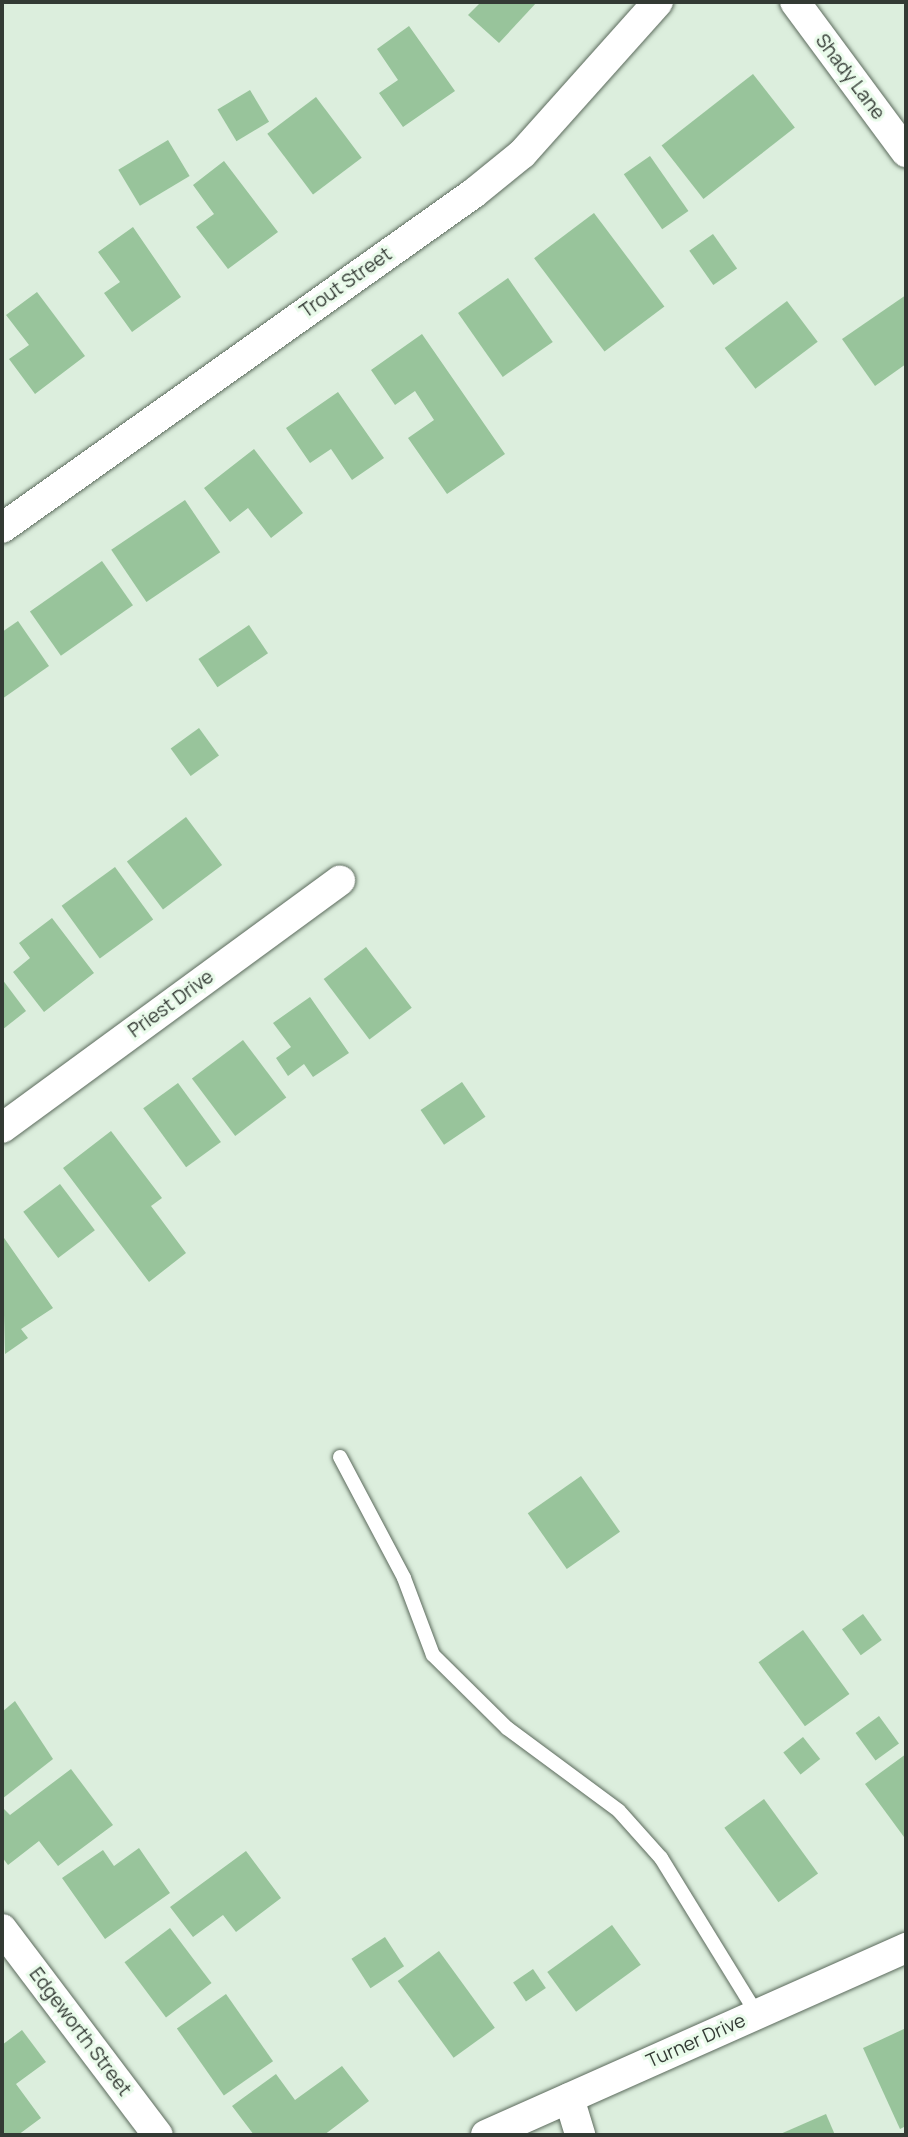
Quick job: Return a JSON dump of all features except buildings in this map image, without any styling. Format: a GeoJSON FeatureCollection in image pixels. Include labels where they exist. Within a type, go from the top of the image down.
{"type":"FeatureCollection","features":[{"type":"Feature","properties":{"kind":"street","name":"Trout Street"},"geometry":{"type":"LineString","coordinates":[[2,528],[474,193],[522,154],[658,2]]}},
{"type":"Feature","properties":{"kind":"street","name":"Shady Lane"},"geometry":{"type":"LineString","coordinates":[[795,2],[906,152]]}},
{"type":"Feature","properties":{"kind":"street","name":"Priest Drive"},"geometry":{"type":"LineString","coordinates":[[2,1128],[340,881]]}},
{"type":"Feature","properties":{"kind":"street","name":"Edgeworth Street"},"geometry":{"type":"LineString","coordinates":[[2,1930],[158,2135]]}},
{"type":"Feature","properties":{"kind":"street","name":"Turner Drive"},"geometry":{"type":"LineString","coordinates":[[486,2135],[906,1948]]}},
{"type":"Feature","properties":{"kind":"street"},"geometry":{"type":"LineString","coordinates":[[569,2098],[580,2135]]}},
{"type":"Feature","properties":{"kind":"lane"},"geometry":{"type":"LineString","coordinates":[[340,1457],[404,1578],[433,1655],[507,1728],[619,1811],[662,1858],[757,2014]]}}]}
